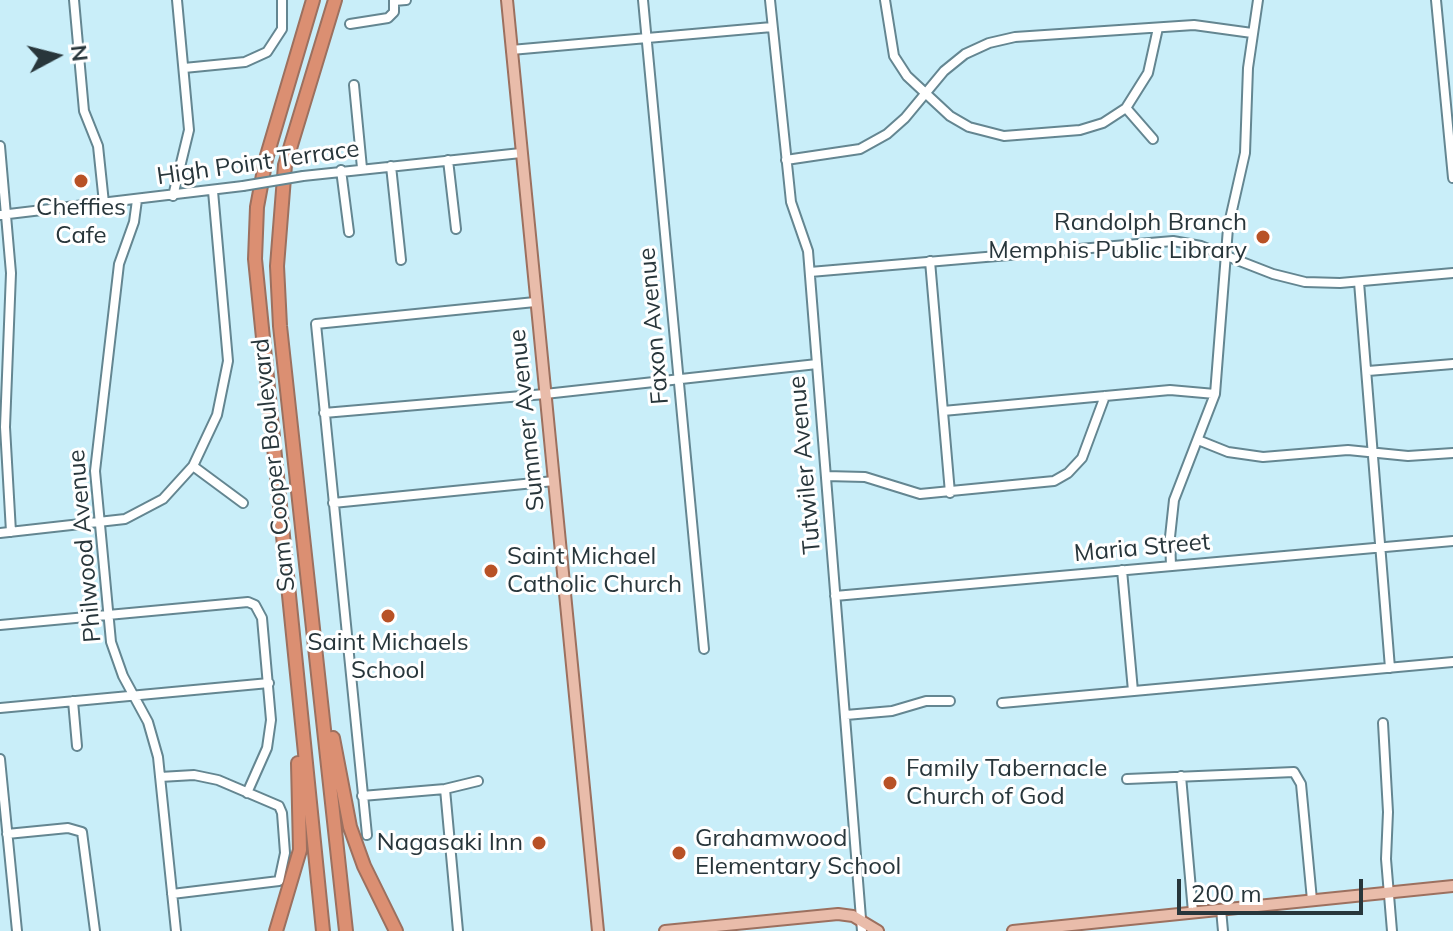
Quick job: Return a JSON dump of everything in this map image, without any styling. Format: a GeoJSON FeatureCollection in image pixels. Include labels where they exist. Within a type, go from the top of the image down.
{"type":"FeatureCollection","features":[{"type":"Feature","properties":{"kind":"highway","name":"Sam Cooper Boulevard"},"geometry":{"type":"LineString","coordinates":[[313,0],[266,159],[255,232],[259,322],[323,931]]}},
{"type":"Feature","properties":{"kind":"highway","name":"Sam Cooper Boulevard"},"geometry":{"type":"LineString","coordinates":[[335,0],[296,123],[279,208],[280,326],[346,931]]}},
{"type":"Feature","properties":{"kind":"highway"},"geometry":{"type":"LineString","coordinates":[[304,539],[350,827],[364,866],[396,928]]}},
{"type":"Feature","properties":{"kind":"highway"},"geometry":{"type":"LineString","coordinates":[[276,931],[300,850],[297,739],[300,708]]}},
{"type":"Feature","properties":{"kind":"main road","name":"Summer Avenue"},"geometry":{"type":"LineString","coordinates":[[507,0],[598,931]]}},
{"type":"Feature","properties":{"kind":"main road"},"geometry":{"type":"LineString","coordinates":[[1013,931],[1453,886]]}},
{"type":"Feature","properties":{"kind":"main road"},"geometry":{"type":"LineString","coordinates":[[665,931],[731,928],[838,914],[878,931]]}},
{"type":"Feature","properties":{"kind":"street"},"geometry":{"type":"LineString","coordinates":[[74,0],[84,111],[98,146],[104,203]]}},
{"type":"Feature","properties":{"kind":"street"},"geometry":{"type":"LineString","coordinates":[[173,196],[189,137],[177,0]]}},
{"type":"Feature","properties":{"kind":"street"},"geometry":{"type":"LineString","coordinates":[[184,68],[245,62],[267,52],[282,29],[282,0]]}},
{"type":"Feature","properties":{"kind":"street"},"geometry":{"type":"LineString","coordinates":[[350,24],[388,18],[394,12],[394,1],[406,0]]}},
{"type":"Feature","properties":{"kind":"street","name":"Faxon Avenue"},"geometry":{"type":"LineString","coordinates":[[643,0],[704,649]]}},
{"type":"Feature","properties":{"kind":"street","name":"Tutwiler Avenue"},"geometry":{"type":"LineString","coordinates":[[770,0],[791,202],[805,238],[810,272],[862,926]]}},
{"type":"Feature","properties":{"kind":"street"},"geometry":{"type":"LineString","coordinates":[[885,0],[894,56],[907,76],[950,116],[969,127],[1004,136],[1080,130],[1103,123],[1126,108],[1139,93],[1148,73],[1158,28]]}},
{"type":"Feature","properties":{"kind":"street"},"geometry":{"type":"LineString","coordinates":[[1171,566],[1174,500],[1215,394],[1228,228],[1245,153],[1252,33],[1258,0]]}},
{"type":"Feature","properties":{"kind":"street"},"geometry":{"type":"LineString","coordinates":[[1436,0],[1453,178]]}},
{"type":"Feature","properties":{"kind":"street"},"geometry":{"type":"LineString","coordinates":[[786,160],[860,149],[905,118],[925,93],[965,54],[989,43],[1015,37],[1194,25],[1252,33]]}},
{"type":"Feature","properties":{"kind":"street"},"geometry":{"type":"LineString","coordinates":[[511,50],[772,27]]}},
{"type":"Feature","properties":{"kind":"street"},"geometry":{"type":"LineString","coordinates":[[1442,75],[1453,74]]}},
{"type":"Feature","properties":{"kind":"street"},"geometry":{"type":"LineString","coordinates":[[354,85],[362,168]]}},
{"type":"Feature","properties":{"kind":"street"},"geometry":{"type":"LineString","coordinates":[[1126,108],[1153,139]]}},
{"type":"Feature","properties":{"kind":"street"},"geometry":{"type":"LineString","coordinates":[[0,146],[3,214],[11,273],[5,427],[11,532]]}},
{"type":"Feature","properties":{"kind":"street","name":"High Point Terrace"},"geometry":{"type":"LineString","coordinates":[[3,214],[213,191],[341,170],[521,153]]}},
{"type":"Feature","properties":{"kind":"street"},"geometry":{"type":"LineString","coordinates":[[448,160],[456,229]]}},
{"type":"Feature","properties":{"kind":"street"},"geometry":{"type":"LineString","coordinates":[[391,166],[401,260]]}},
{"type":"Feature","properties":{"kind":"street"},"geometry":{"type":"LineString","coordinates":[[341,170],[349,232]]}},
{"type":"Feature","properties":{"kind":"street"},"geometry":{"type":"LineString","coordinates":[[0,533],[120,521],[150,508],[167,496],[193,466],[217,415],[228,361],[213,191]]}},
{"type":"Feature","properties":{"kind":"street","name":"Philwood Avenue"},"geometry":{"type":"LineString","coordinates":[[137,200],[134,222],[119,264],[96,435],[95,471],[108,615],[115,655],[148,722],[160,777],[176,931]]}},
{"type":"Feature","properties":{"kind":"street"},"geometry":{"type":"LineString","coordinates":[[810,272],[1149,241],[1187,243],[1226,254],[1289,279],[1320,283],[1453,273]]}},
{"type":"Feature","properties":{"kind":"street"},"geometry":{"type":"LineString","coordinates":[[930,261],[950,493]]}},
{"type":"Feature","properties":{"kind":"street"},"geometry":{"type":"LineString","coordinates":[[1359,282],[1375,452],[1373,491],[1390,668]]}},
{"type":"Feature","properties":{"kind":"street"},"geometry":{"type":"LineString","coordinates":[[367,835],[316,324],[535,302]]}},
{"type":"Feature","properties":{"kind":"street"},"geometry":{"type":"LineString","coordinates":[[324,413],[545,394],[817,364]]}},
{"type":"Feature","properties":{"kind":"street"},"geometry":{"type":"LineString","coordinates":[[1368,371],[1453,364]]}},
{"type":"Feature","properties":{"kind":"street"},"geometry":{"type":"LineString","coordinates":[[943,411],[1180,390],[1215,394]]}},
{"type":"Feature","properties":{"kind":"street"},"geometry":{"type":"LineString","coordinates":[[826,476],[865,477],[920,494],[1038,485],[1068,473],[1082,458],[1105,396]]}},
{"type":"Feature","properties":{"kind":"street"},"geometry":{"type":"LineString","coordinates":[[1198,440],[1228,452],[1263,457],[1341,451],[1408,456],[1453,453]]}},
{"type":"Feature","properties":{"kind":"street"},"geometry":{"type":"LineString","coordinates":[[193,466],[243,503]]}},
{"type":"Feature","properties":{"kind":"street"},"geometry":{"type":"LineString","coordinates":[[333,503],[554,481]]}},
{"type":"Feature","properties":{"kind":"street","name":"Maria Street"},"geometry":{"type":"LineString","coordinates":[[835,596],[1453,541]]}},
{"type":"Feature","properties":{"kind":"street"},"geometry":{"type":"LineString","coordinates":[[1122,570],[1133,691]]}},
{"type":"Feature","properties":{"kind":"street"},"geometry":{"type":"LineString","coordinates":[[0,625],[248,602],[257,607],[262,618],[269,683],[268,740],[247,793]]}},
{"type":"Feature","properties":{"kind":"street"},"geometry":{"type":"LineString","coordinates":[[1002,703],[1453,662]]}},
{"type":"Feature","properties":{"kind":"street"},"geometry":{"type":"LineString","coordinates":[[0,708],[269,683]]}},
{"type":"Feature","properties":{"kind":"street"},"geometry":{"type":"LineString","coordinates":[[73,701],[77,746]]}},
{"type":"Feature","properties":{"kind":"street"},"geometry":{"type":"LineString","coordinates":[[846,715],[892,711],[926,701],[950,701]]}},
{"type":"Feature","properties":{"kind":"street"},"geometry":{"type":"LineString","coordinates":[[1383,723],[1392,931]]}},
{"type":"Feature","properties":{"kind":"street"},"geometry":{"type":"LineString","coordinates":[[0,762],[7,834],[4,849],[17,931]]}},
{"type":"Feature","properties":{"kind":"street"},"geometry":{"type":"LineString","coordinates":[[1127,779],[1283,770],[1297,774],[1301,784],[1312,900]]}},
{"type":"Feature","properties":{"kind":"street"},"geometry":{"type":"LineString","coordinates":[[1181,776],[1193,912]]}},
{"type":"Feature","properties":{"kind":"street"},"geometry":{"type":"LineString","coordinates":[[160,777],[205,777],[281,808],[285,853],[279,881],[172,894]]}},
{"type":"Feature","properties":{"kind":"street"},"geometry":{"type":"LineString","coordinates":[[362,796],[445,789],[478,781]]}},
{"type":"Feature","properties":{"kind":"street"},"geometry":{"type":"LineString","coordinates":[[445,789],[458,931]]}},
{"type":"Feature","properties":{"kind":"street"},"geometry":{"type":"LineString","coordinates":[[7,834],[68,828],[82,832],[95,931]]}},
{"type":"Feature","properties":{"kind":"street"},"geometry":{"type":"LineString","coordinates":[[1221,909],[1223,931]]}},
{"type":"Feature","properties":{"kind":"place","name":"Cheffies Cafe"},"geometry":{"type":"Point","coordinates":[81,181]}},
{"type":"Feature","properties":{"kind":"place","name":"Randolph Branch Memphis Public Library"},"geometry":{"type":"Point","coordinates":[1263,237]}},
{"type":"Feature","properties":{"kind":"place","name":"Saint Michael Catholic Church"},"geometry":{"type":"Point","coordinates":[491,571]}},
{"type":"Feature","properties":{"kind":"place","name":"Saint Michaels School"},"geometry":{"type":"Point","coordinates":[388,616]}},
{"type":"Feature","properties":{"kind":"place","name":"Family Tabernacle Church of God"},"geometry":{"type":"Point","coordinates":[890,783]}},
{"type":"Feature","properties":{"kind":"place","name":"Nagasaki Inn"},"geometry":{"type":"Point","coordinates":[539,843]}},
{"type":"Feature","properties":{"kind":"place","name":"Grahamwood Elementary School"},"geometry":{"type":"Point","coordinates":[679,853]}}]}
